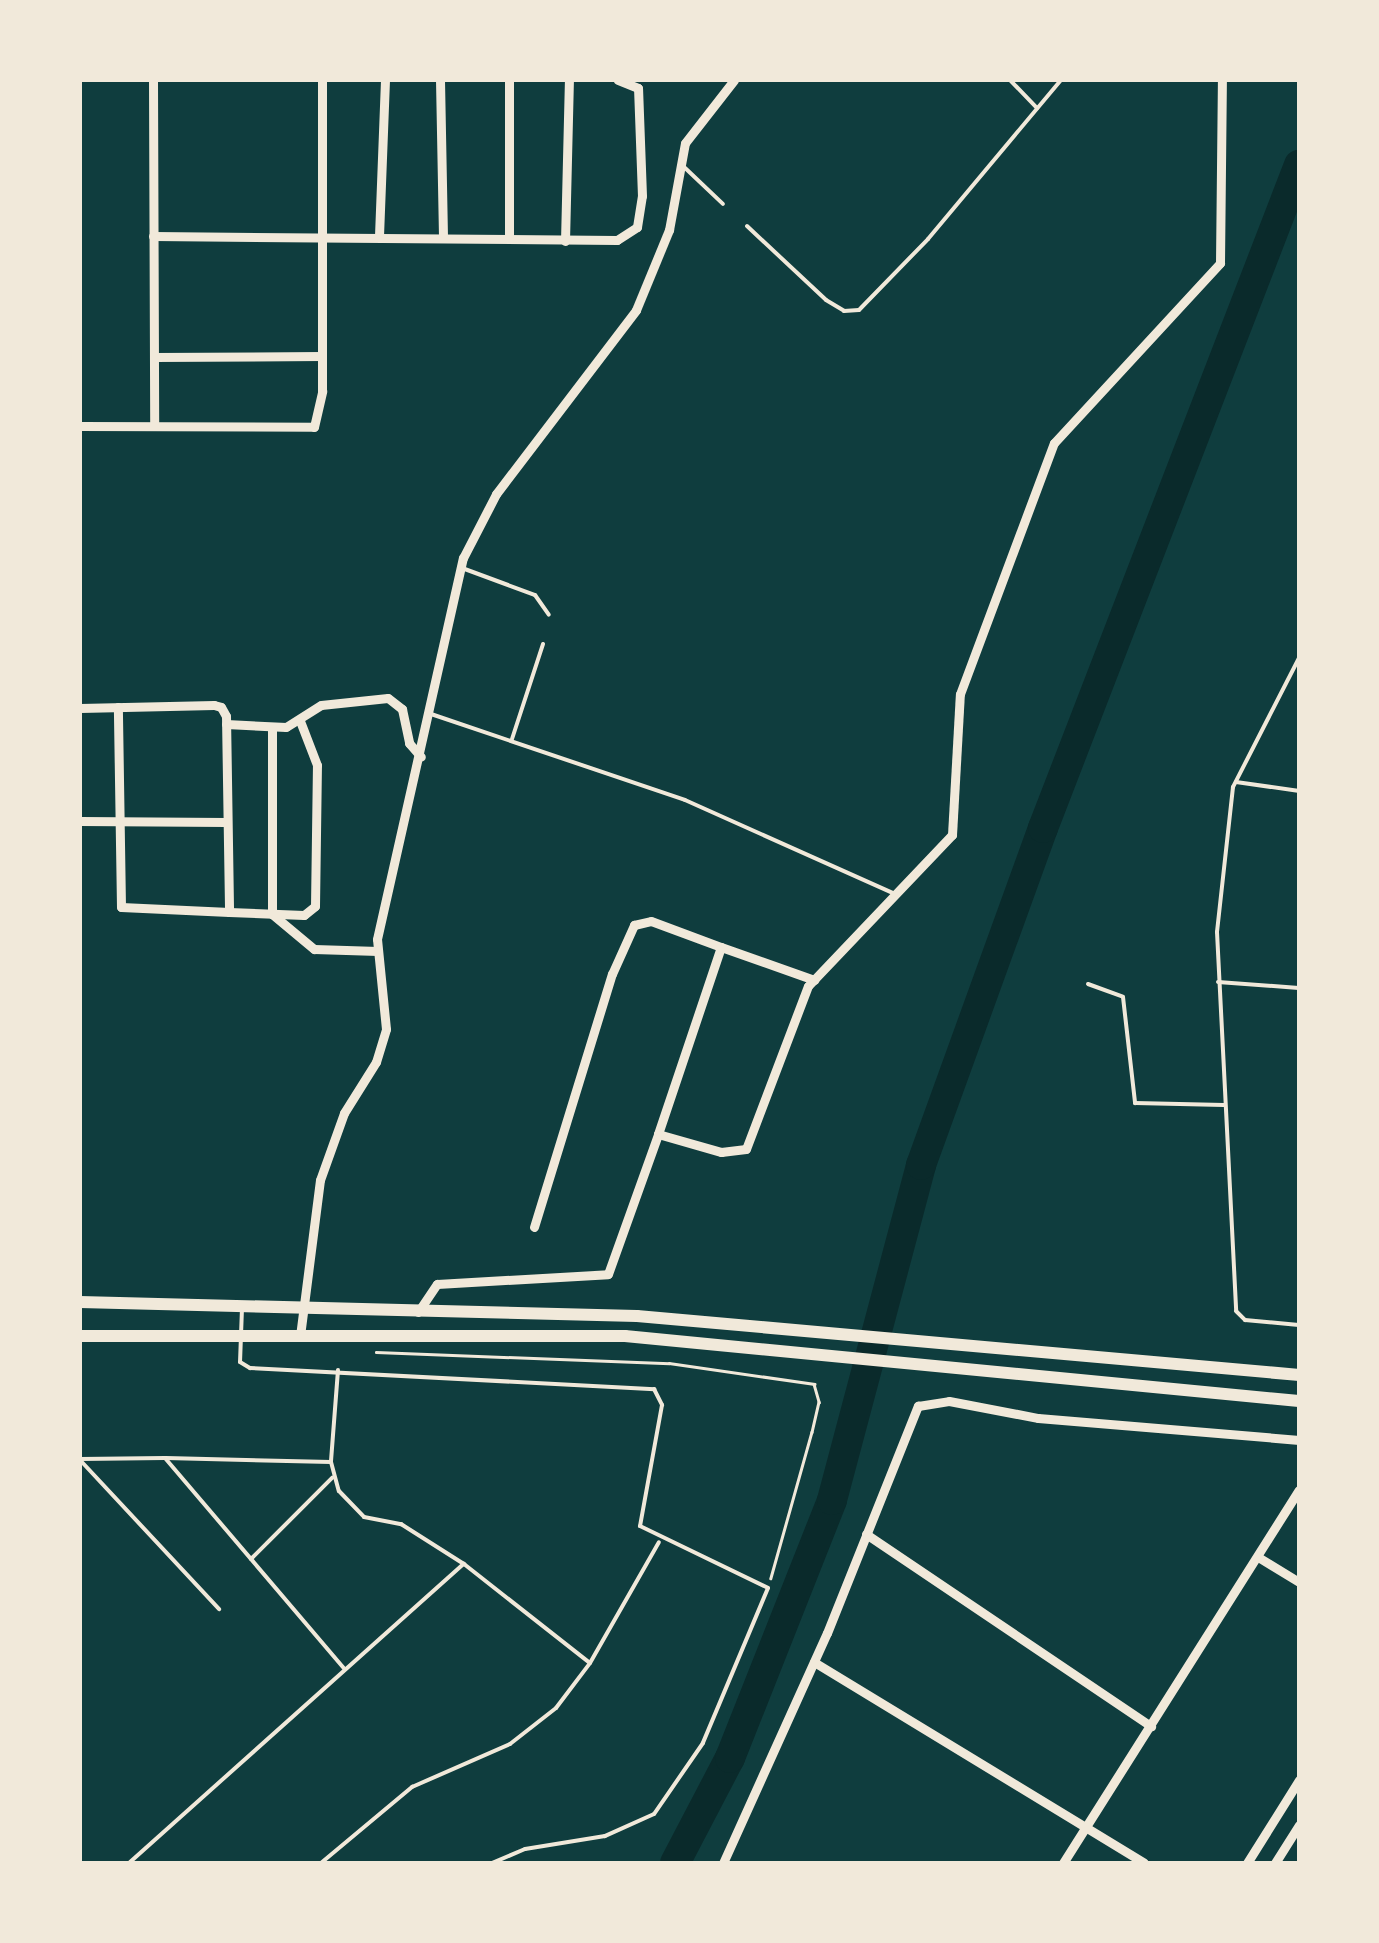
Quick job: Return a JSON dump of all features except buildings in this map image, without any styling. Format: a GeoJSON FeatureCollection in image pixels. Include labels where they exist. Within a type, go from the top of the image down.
{"type":"FeatureCollection","features":[{"type":"Feature","properties":{"kind":"main road"},"geometry":{"type":"LineString","coordinates":[[80,1302],[636,1316],[1299,1375]]}},
{"type":"Feature","properties":{"kind":"main road"},"geometry":{"type":"LineString","coordinates":[[80,1336],[625,1336],[828,1352],[1299,1401]]}},
{"type":"Feature","properties":{"kind":"street"},"geometry":{"type":"LineString","coordinates":[[153,80],[154,426]]}},
{"type":"Feature","properties":{"kind":"street"},"geometry":{"type":"LineString","coordinates":[[80,426],[314,427],[320,418],[322,356],[322,80]]}},
{"type":"Feature","properties":{"kind":"street"},"geometry":{"type":"LineString","coordinates":[[379,236],[385,80]]}},
{"type":"Feature","properties":{"kind":"street"},"geometry":{"type":"LineString","coordinates":[[440,80],[443,236]]}},
{"type":"Feature","properties":{"kind":"street"},"geometry":{"type":"LineString","coordinates":[[509,80],[509,239]]}},
{"type":"Feature","properties":{"kind":"street"},"geometry":{"type":"LineString","coordinates":[[565,241],[569,80]]}},
{"type":"Feature","properties":{"kind":"street"},"geometry":{"type":"LineString","coordinates":[[153,236],[617,240],[637,227],[638,88],[618,80]]}},
{"type":"Feature","properties":{"kind":"street"},"geometry":{"type":"LineString","coordinates":[[300,1336],[328,1150],[376,1062],[386,1029],[386,980],[378,951],[462,568],[476,523],[597,367],[656,272],[680,163],[692,132],[734,80]]}},
{"type":"Feature","properties":{"kind":"street"},"geometry":{"type":"LineString","coordinates":[[658,1134],[721,1152],[746,1148],[795,1012],[814,980],[952,835],[960,694],[1054,443],[1220,263],[1222,80]]}},
{"type":"Feature","properties":{"kind":"street"},"geometry":{"type":"LineString","coordinates":[[154,357],[322,356]]}},
{"type":"Feature","properties":{"kind":"street"},"geometry":{"type":"LineString","coordinates":[[226,724],[272,729],[300,721],[331,702],[388,698],[402,709],[410,742],[421,757]]}},
{"type":"Feature","properties":{"kind":"street"},"geometry":{"type":"LineString","coordinates":[[80,708],[214,705],[226,724],[229,912]]}},
{"type":"Feature","properties":{"kind":"street"},"geometry":{"type":"LineString","coordinates":[[118,707],[124,910],[304,914],[316,906],[317,765],[300,721]]}},
{"type":"Feature","properties":{"kind":"street"},"geometry":{"type":"LineString","coordinates":[[272,729],[272,914],[314,950],[378,951]]}},
{"type":"Feature","properties":{"kind":"street"},"geometry":{"type":"LineString","coordinates":[[80,822],[226,822]]}},
{"type":"Feature","properties":{"kind":"street"},"geometry":{"type":"LineString","coordinates":[[534,1228],[612,974],[634,925],[651,921],[814,980]]}},
{"type":"Feature","properties":{"kind":"street"},"geometry":{"type":"LineString","coordinates":[[418,1312],[437,1284],[608,1274],[722,947]]}},
{"type":"Feature","properties":{"kind":"street"},"geometry":{"type":"LineString","coordinates":[[723,1863],[814,1662],[905,1428],[927,1400],[1038,1418],[1299,1440]]}},
{"type":"Feature","properties":{"kind":"street"},"geometry":{"type":"LineString","coordinates":[[1063,1863],[1299,1490]]}},
{"type":"Feature","properties":{"kind":"street"},"geometry":{"type":"LineString","coordinates":[[866,1534],[1150,1726]]}},
{"type":"Feature","properties":{"kind":"street"},"geometry":{"type":"LineString","coordinates":[[1258,1558],[1299,1582]]}},
{"type":"Feature","properties":{"kind":"street"},"geometry":{"type":"LineString","coordinates":[[814,1662],[1144,1863]]}},
{"type":"Feature","properties":{"kind":"street"},"geometry":{"type":"LineString","coordinates":[[1246,1863],[1299,1780]]}},
{"type":"Feature","properties":{"kind":"street"},"geometry":{"type":"LineString","coordinates":[[1275,1863],[1299,1825]]}},
{"type":"Feature","properties":{"kind":"lane"},"geometry":{"type":"LineString","coordinates":[[1010,80],[1037,108]]}},
{"type":"Feature","properties":{"kind":"lane"},"geometry":{"type":"LineString","coordinates":[[747,226],[826,300],[844,311],[859,310],[1060,80]]}},
{"type":"Feature","properties":{"kind":"lane"},"geometry":{"type":"LineString","coordinates":[[680,163],[722,204]]}},
{"type":"Feature","properties":{"kind":"lane"},"geometry":{"type":"LineString","coordinates":[[462,568],[536,595],[549,615]]}},
{"type":"Feature","properties":{"kind":"lane"},"geometry":{"type":"LineString","coordinates":[[511,739],[543,644]]}},
{"type":"Feature","properties":{"kind":"lane"},"geometry":{"type":"LineString","coordinates":[[1299,658],[1236,782],[1218,882],[1218,982],[1236,1311],[1245,1320],[1299,1325]]}},
{"type":"Feature","properties":{"kind":"lane"},"geometry":{"type":"LineString","coordinates":[[431,714],[685,800],[897,895]]}},
{"type":"Feature","properties":{"kind":"lane"},"geometry":{"type":"LineString","coordinates":[[1236,782],[1299,792]]}},
{"type":"Feature","properties":{"kind":"lane"},"geometry":{"type":"LineString","coordinates":[[1218,982],[1299,988]]}},
{"type":"Feature","properties":{"kind":"lane"},"geometry":{"type":"LineString","coordinates":[[1088,984],[1123,997],[1135,1103],[1224,1105]]}},
{"type":"Feature","properties":{"kind":"lane"},"geometry":{"type":"LineString","coordinates":[[242,1308],[244,1367],[654,1389],[661,1416],[637,1518],[660,1540],[768,1588],[703,1743],[672,1796],[642,1821],[492,1863]]}},
{"type":"Feature","properties":{"kind":"lane"},"geometry":{"type":"LineString","coordinates":[[338,1370],[332,1478],[364,1517],[401,1524],[464,1564],[590,1664]]}},
{"type":"Feature","properties":{"kind":"lane"},"geometry":{"type":"LineString","coordinates":[[165,1458],[344,1668]]}},
{"type":"Feature","properties":{"kind":"lane"},"geometry":{"type":"LineString","coordinates":[[80,1460],[332,1462]]}},
{"type":"Feature","properties":{"kind":"lane"},"geometry":{"type":"LineString","coordinates":[[80,1460],[218,1609]]}},
{"type":"Feature","properties":{"kind":"lane"},"geometry":{"type":"LineString","coordinates":[[251,1559],[332,1478]]}},
{"type":"Feature","properties":{"kind":"lane"},"geometry":{"type":"LineString","coordinates":[[321,1863],[412,1787],[535,1726],[590,1664],[660,1540]]}},
{"type":"Feature","properties":{"kind":"lane"},"geometry":{"type":"LineString","coordinates":[[130,1863],[464,1564]]}},
{"type":"Feature","properties":{"kind":"waterway"},"geometry":{"type":"LineString","coordinates":[[675,1863],[730,1758],[832,1500],[921,1165],[1043,828],[1299,165]]}}]}
